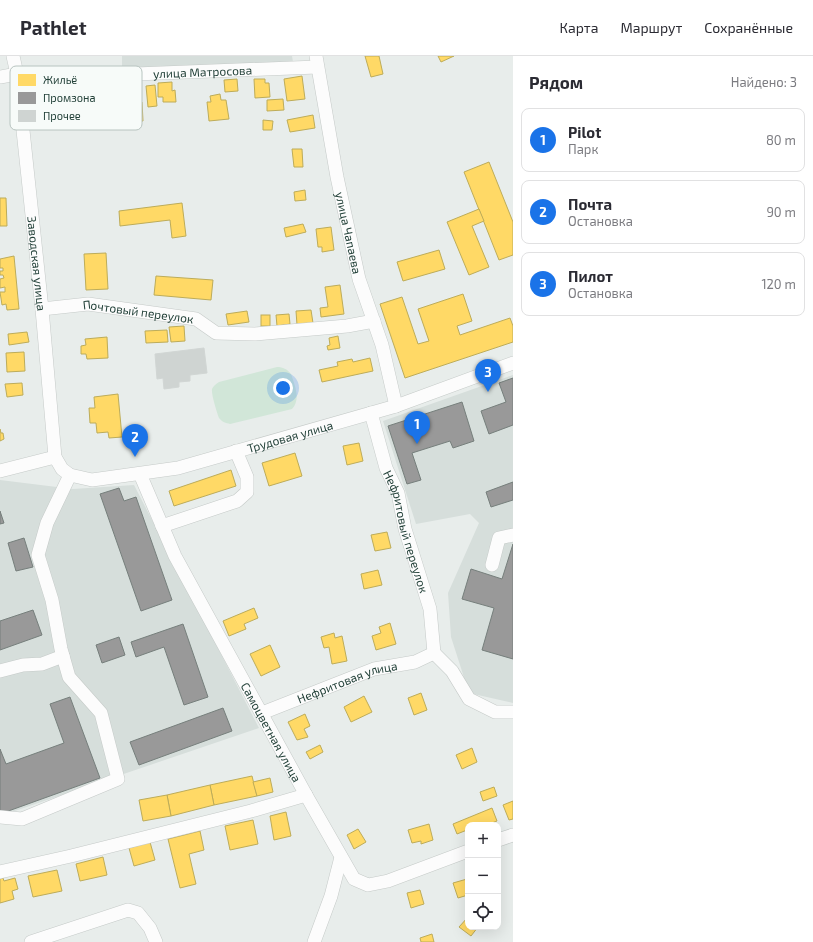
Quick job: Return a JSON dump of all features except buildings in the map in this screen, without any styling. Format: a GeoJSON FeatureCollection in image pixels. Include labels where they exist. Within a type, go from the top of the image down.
{"type":"FeatureCollection","features":[{"type":"Feature","properties":{"kind":"street","name":"Заводская улица"},"geometry":{"type":"LineString","coordinates":[[13,56],[15,66]]}},
{"type":"Feature","properties":{"kind":"street","name":"улица Матросова"},"geometry":{"type":"LineString","coordinates":[[142,73],[317,62]]}},
{"type":"Feature","properties":{"kind":"street","name":"улица Чапаева"},"geometry":{"type":"LineString","coordinates":[[317,62],[337,178],[358,279],[382,345],[396,406]]}},
{"type":"Feature","properties":{"kind":"street","name":"улица Матросова"},"geometry":{"type":"LineString","coordinates":[[0,77],[10,75]]}},
{"type":"Feature","properties":{"kind":"street","name":"Заводская улица"},"geometry":{"type":"LineString","coordinates":[[23,130],[42,309],[55,457],[66,472]]}},
{"type":"Feature","properties":{"kind":"street","name":"Почтовый переулок"},"geometry":{"type":"LineString","coordinates":[[42,309],[88,304],[111,307],[196,319],[216,333],[255,334],[347,326],[374,321]]}},
{"type":"Feature","properties":{"kind":"street","name":"Трудовая улица"},"geometry":{"type":"LineString","coordinates":[[66,472],[92,480],[178,468],[396,406],[513,363]]}},
{"type":"Feature","properties":{"kind":"street","name":"Нефритовый переулок"},"geometry":{"type":"LineString","coordinates":[[371,413],[386,468],[398,493],[405,529],[430,609],[434,653]]}},
{"type":"Feature","properties":{"kind":"street"},"geometry":{"type":"LineString","coordinates":[[162,526],[237,501],[247,492],[247,477],[236,451]]}},
{"type":"Feature","properties":{"kind":"street"},"geometry":{"type":"LineString","coordinates":[[0,471],[55,457]]}},
{"type":"Feature","properties":{"kind":"street"},"geometry":{"type":"LineString","coordinates":[[0,817],[22,819],[118,779],[101,713],[69,677],[60,649],[52,600],[38,555],[47,523],[66,472]]}},
{"type":"Feature","properties":{"kind":"street","name":"Самоцветная улица"},"geometry":{"type":"LineString","coordinates":[[140,474],[175,556],[306,795],[354,879],[368,885],[388,881],[465,852]]}},
{"type":"Feature","properties":{"kind":"street"},"geometry":{"type":"LineString","coordinates":[[492,565],[499,538],[513,535]]}},
{"type":"Feature","properties":{"kind":"street"},"geometry":{"type":"LineString","coordinates":[[434,653],[452,671],[469,699],[495,712],[513,712]]}},
{"type":"Feature","properties":{"kind":"street","name":"Нефритовая улица"},"geometry":{"type":"LineString","coordinates":[[262,713],[374,669],[415,662],[434,653]]}},
{"type":"Feature","properties":{"kind":"street"},"geometry":{"type":"LineString","coordinates":[[0,671],[23,665],[42,664],[63,656]]}},
{"type":"Feature","properties":{"kind":"street"},"geometry":{"type":"LineString","coordinates":[[0,872],[252,811],[306,795]]}},
{"type":"Feature","properties":{"kind":"street"},"geometry":{"type":"LineString","coordinates":[[501,839],[513,835]]}},
{"type":"Feature","properties":{"kind":"street"},"geometry":{"type":"LineString","coordinates":[[313,941],[331,896],[342,857]]}},
{"type":"Feature","properties":{"kind":"street"},"geometry":{"type":"LineString","coordinates":[[31,942],[128,910],[138,913],[150,928],[156,942]]}},
{"type":"Feature","properties":{"kind":"shaded area"},"geometry":{"type":"Polygon","coordinates":[[[122,56],[292,56],[293,62],[142,68],[142,66],[122,66],[122,56]]]}},
{"type":"Feature","properties":{"kind":"shaded area"},"geometry":{"type":"Polygon","coordinates":[[[513,375],[513,703],[469,693],[451,637],[448,593],[479,523],[470,514],[416,524],[383,421],[513,375]]]}},
{"type":"Feature","properties":{"kind":"shaded area"},"geometry":{"type":"Polygon","coordinates":[[[0,480],[73,489],[134,485],[259,728],[0,816],[0,480]]]}},
{"type":"Feature","properties":{"kind":"green space"},"geometry":{"type":"Polygon","coordinates":[[[277,367],[285,369],[291,374],[297,397],[295,405],[292,409],[230,424],[219,418],[212,395],[212,389],[215,385],[219,382],[277,367]]]}},
{"type":"Feature","properties":{"kind":"place","name":"Пилот"},"geometry":{"type":"Point","coordinates":[488,392]}},
{"type":"Feature","properties":{"kind":"place","name":"Pilot"},"geometry":{"type":"Point","coordinates":[417,444]}},
{"type":"Feature","properties":{"kind":"place","name":"Почта"},"geometry":{"type":"Point","coordinates":[135,457]}}]}
